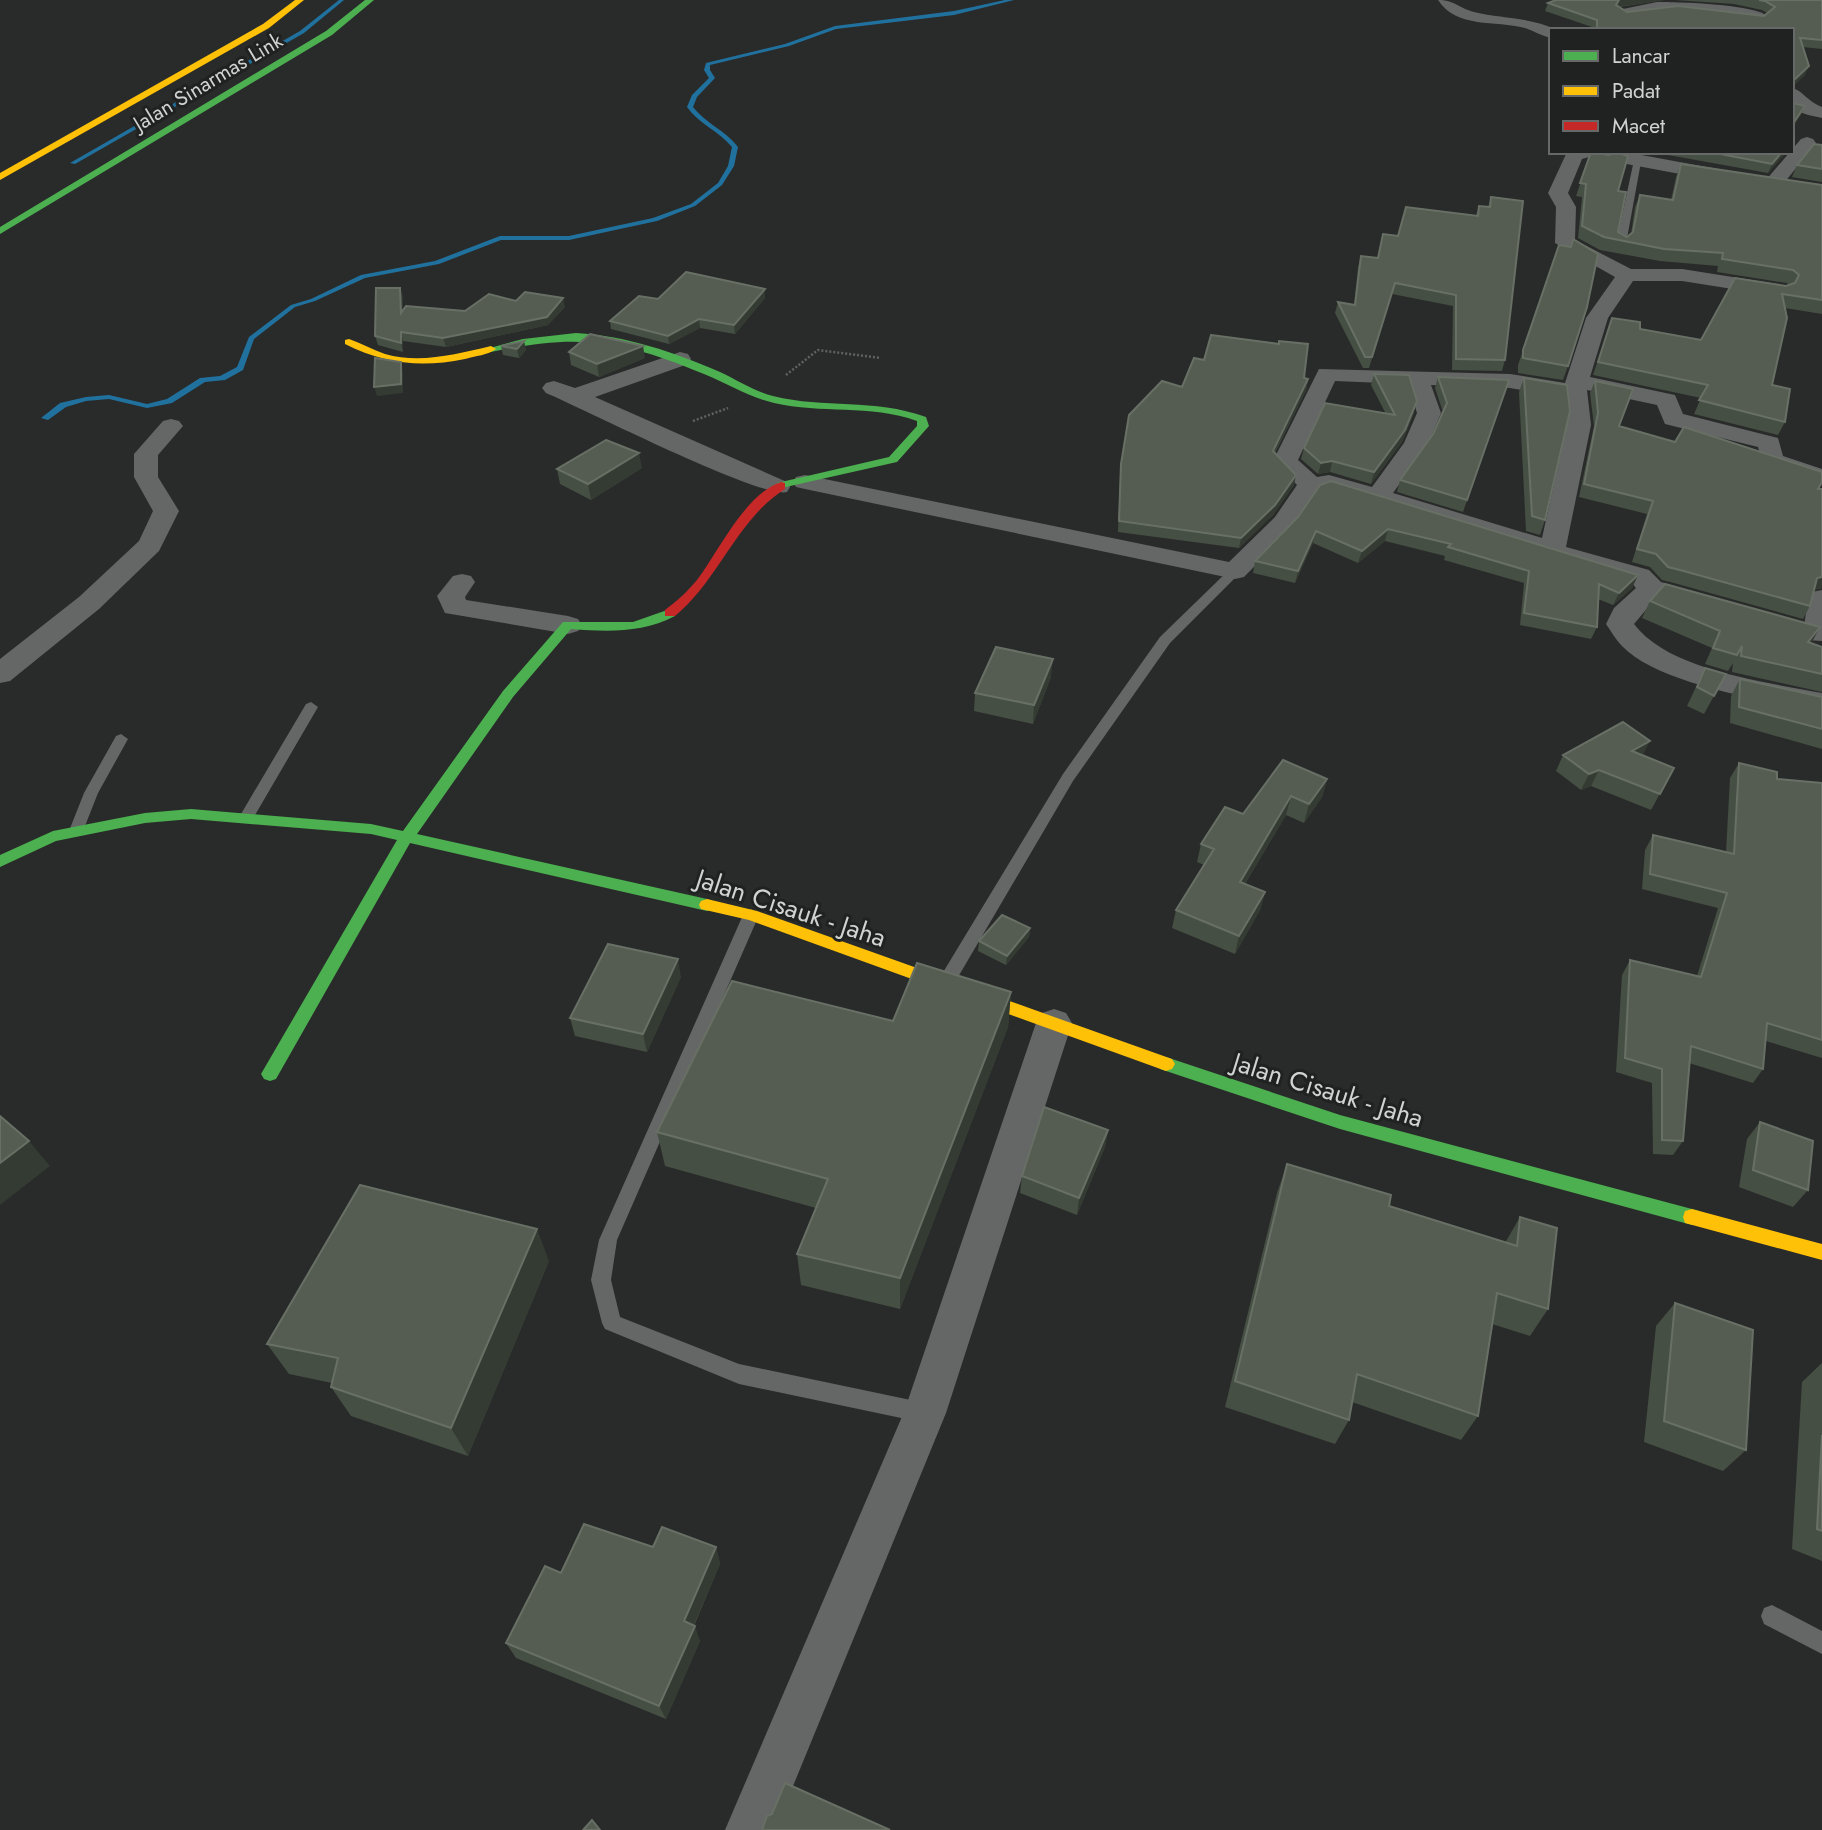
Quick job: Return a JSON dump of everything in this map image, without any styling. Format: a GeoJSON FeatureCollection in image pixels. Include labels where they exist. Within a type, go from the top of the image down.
{"type":"FeatureCollection","features":[{"type":"Feature","properties":{"kind":"street","name":"Jalan Sinarmas Link"},"geometry":{"type":"LineString","coordinates":[[0,179],[266,26],[300,0]]}},
{"type":"Feature","properties":{"kind":"street","name":"Jalan Sinarmas Link"},"geometry":{"type":"LineString","coordinates":[[0,231],[329,33],[370,0]]}},
{"type":"Feature","properties":{"kind":"street"},"geometry":{"type":"LineString","coordinates":[[1446,0],[1453,10],[1466,15],[1525,23],[1549,32]]}},
{"type":"Feature","properties":{"kind":"street"},"geometry":{"type":"LineString","coordinates":[[1624,13],[1639,7],[1666,4],[1762,16]]}},
{"type":"Feature","properties":{"kind":"street"},"geometry":{"type":"LineString","coordinates":[[1794,95],[1807,109],[1822,113]]}},
{"type":"Feature","properties":{"kind":"street"},"geometry":{"type":"LineString","coordinates":[[1794,154],[1807,143]]}},
{"type":"Feature","properties":{"kind":"street"},"geometry":{"type":"LineString","coordinates":[[1580,154],[1574,156],[1559,193],[1566,207],[1565,243],[1627,275],[1682,275],[1780,290]]}},
{"type":"Feature","properties":{"kind":"street"},"geometry":{"type":"LineString","coordinates":[[1602,154],[1798,187]]}},
{"type":"Feature","properties":{"kind":"street"},"geometry":{"type":"LineString","coordinates":[[1760,182],[1794,154]]}},
{"type":"Feature","properties":{"kind":"street","name":"Jalan Sinarmas Link"},"geometry":{"type":"LineString","coordinates":[[0,179],[63,193]]}},
{"type":"Feature","properties":{"kind":"street"},"geometry":{"type":"LineString","coordinates":[[1552,551],[1579,425],[1576,387],[1597,318],[1627,275]]}},
{"type":"Feature","properties":{"kind":"street"},"geometry":{"type":"LineString","coordinates":[[349,342],[366,355],[416,362],[495,349],[538,338],[568,335],[604,338],[680,359],[775,400],[804,405],[895,409],[922,419],[923,426],[904,452],[892,460],[778,487],[763,498],[686,600],[667,616],[634,626],[568,625],[455,607],[452,597],[462,582]]}},
{"type":"Feature","properties":{"kind":"street"},"geometry":{"type":"LineString","coordinates":[[680,359],[564,392],[633,419],[733,470],[778,487]]}},
{"type":"Feature","properties":{"kind":"street"},"geometry":{"type":"LineString","coordinates":[[1312,485],[1284,461],[1324,376],[1334,373],[1418,380],[1510,381],[1667,400],[1673,419],[1769,443],[1772,460],[1822,477]]}},
{"type":"Feature","properties":{"kind":"street"},"geometry":{"type":"LineString","coordinates":[[1379,495],[1416,444],[1429,413],[1418,380]]}},
{"type":"Feature","properties":{"kind":"street"},"geometry":{"type":"LineString","coordinates":[[0,674],[89,603],[149,545],[166,511],[146,477],[146,454],[171,426]]}},
{"type":"Feature","properties":{"kind":"street"},"geometry":{"type":"LineString","coordinates":[[805,482],[1235,571],[1284,522],[1312,485],[1329,482],[1640,576],[1651,588],[1727,610]]}},
{"type":"Feature","properties":{"kind":"street"},"geometry":{"type":"LineString","coordinates":[[1651,588],[1624,614],[1620,624],[1625,636],[1644,651],[1682,668],[1748,688],[1822,704]]}},
{"type":"Feature","properties":{"kind":"street"},"geometry":{"type":"LineString","coordinates":[[1810,632],[1822,598]]}},
{"type":"Feature","properties":{"kind":"street"},"geometry":{"type":"LineString","coordinates":[[270,1074],[407,836],[508,694],[568,625]]}},
{"type":"Feature","properties":{"kind":"street","name":"Jalan Cisauk - Jaha"},"geometry":{"type":"LineString","coordinates":[[0,861],[30,845],[76,831],[191,814],[407,836],[751,915],[1156,1061],[1340,1122],[1549,1179]]}},
{"type":"Feature","properties":{"kind":"street"},"geometry":{"type":"LineString","coordinates":[[750,1830],[925,1413],[1054,1023]]}},
{"type":"Feature","properties":{"kind":"street"},"geometry":{"type":"LineString","coordinates":[[1549,1179],[1610,1212]]}},
{"type":"Feature","properties":{"kind":"street"},"geometry":{"type":"LineString","coordinates":[[1549,1179],[1822,1252]]}},
{"type":"Feature","properties":{"kind":"lane"},"geometry":{"type":"LineString","coordinates":[[1621,244],[1637,162]]}},
{"type":"Feature","properties":{"kind":"lane"},"geometry":{"type":"LineString","coordinates":[[946,985],[1068,778],[1165,640],[1235,571]]}},
{"type":"Feature","properties":{"kind":"lane"},"geometry":{"type":"LineString","coordinates":[[246,818],[311,707]]}},
{"type":"Feature","properties":{"kind":"lane"},"geometry":{"type":"LineString","coordinates":[[76,831],[90,793],[121,739]]}},
{"type":"Feature","properties":{"kind":"lane"},"geometry":{"type":"LineString","coordinates":[[751,915],[608,1240],[601,1280],[612,1323],[739,1374],[925,1413]]}},
{"type":"Feature","properties":{"kind":"lane"},"geometry":{"type":"LineString","coordinates":[[1772,1616],[1822,1643]]}},
{"type":"Feature","properties":{"kind":"building"},"geometry":{"type":"Polygon","coordinates":[[[1556,0],[1619,0],[1616,5],[1627,12],[1678,6],[1764,16],[1775,7],[1759,0],[1822,0],[1822,40],[1800,38],[1809,66],[1794,80],[1794,28],[1597,28],[1597,20],[1548,3],[1556,0]]]}},
{"type":"Feature","properties":{"kind":"building"},"geometry":{"type":"Polygon","coordinates":[[[1794,103],[1805,106],[1794,122],[1794,103]]]}},
{"type":"Feature","properties":{"kind":"building"},"geometry":{"type":"Polygon","coordinates":[[[1814,144],[1822,145],[1822,169],[1797,165],[1814,144]]]}},
{"type":"Feature","properties":{"kind":"building"},"geometry":{"type":"Polygon","coordinates":[[[1590,154],[1628,156],[1618,191],[1626,192],[1618,232],[1627,237],[1633,232],[1640,195],[1673,200],[1681,164],[1822,185],[1822,300],[1782,294],[1787,318],[1772,385],[1790,389],[1785,422],[1699,400],[1708,385],[1598,362],[1612,318],[1640,322],[1640,329],[1701,340],[1735,278],[1786,286],[1795,283],[1799,275],[1793,270],[1722,259],[1723,253],[1664,249],[1604,237],[1582,226],[1586,184],[1580,183],[1590,154]]]}},
{"type":"Feature","properties":{"kind":"building"},"geometry":{"type":"Polygon","coordinates":[[[1720,154],[1780,154],[1772,164],[1720,154]]]}},
{"type":"Feature","properties":{"kind":"building"},"geometry":{"type":"Polygon","coordinates":[[[1491,197],[1523,201],[1505,360],[1456,359],[1456,295],[1395,283],[1372,357],[1365,357],[1338,302],[1355,305],[1361,256],[1378,258],[1383,234],[1398,236],[1406,207],[1478,216],[1479,206],[1490,207],[1491,197]]]}},
{"type":"Feature","properties":{"kind":"building"},"geometry":{"type":"Polygon","coordinates":[[[1573,239],[1598,254],[1587,307],[1568,366],[1523,358],[1523,350],[1559,245],[1571,247],[1573,239]]]}},
{"type":"Feature","properties":{"kind":"building"},"geometry":{"type":"Polygon","coordinates":[[[686,272],[765,289],[734,325],[699,319],[668,336],[610,321],[639,296],[658,299],[686,272]]]}},
{"type":"Feature","properties":{"kind":"building"},"geometry":{"type":"Polygon","coordinates":[[[376,288],[400,288],[401,313],[406,306],[465,311],[489,294],[516,301],[525,292],[563,298],[547,317],[443,338],[401,332],[401,343],[375,336],[376,288]]]}},
{"type":"Feature","properties":{"kind":"building"},"geometry":{"type":"Polygon","coordinates":[[[590,334],[643,346],[597,364],[569,352],[590,334]]]}},
{"type":"Feature","properties":{"kind":"building"},"geometry":{"type":"Polygon","coordinates":[[[1211,335],[1279,344],[1279,341],[1308,344],[1304,378],[1308,379],[1273,451],[1296,475],[1275,505],[1241,538],[1119,521],[1121,464],[1129,415],[1162,381],[1182,387],[1194,358],[1204,360],[1211,335]]]}},
{"type":"Feature","properties":{"kind":"building"},"geometry":{"type":"Polygon","coordinates":[[[524,341],[517,349],[501,346],[524,341]]]}},
{"type":"Feature","properties":{"kind":"building"},"geometry":{"type":"Polygon","coordinates":[[[375,358],[401,362],[401,384],[374,387],[375,358]]]}},
{"type":"Feature","properties":{"kind":"building"},"geometry":{"type":"Polygon","coordinates":[[[1374,374],[1409,375],[1417,401],[1405,430],[1374,472],[1332,461],[1321,463],[1304,448],[1325,403],[1395,415],[1374,374]]]}},
{"type":"Feature","properties":{"kind":"building"},"geometry":{"type":"Polygon","coordinates":[[[1438,377],[1509,380],[1467,500],[1400,480],[1433,434],[1447,403],[1438,377]]]}},
{"type":"Feature","properties":{"kind":"building"},"geometry":{"type":"Polygon","coordinates":[[[1524,378],[1567,385],[1570,411],[1545,520],[1532,516],[1524,378]]]}},
{"type":"Feature","properties":{"kind":"building"},"geometry":{"type":"Polygon","coordinates":[[[1595,381],[1633,389],[1619,426],[1675,442],[1684,427],[1822,472],[1822,482],[1818,489],[1822,489],[1822,577],[1817,578],[1810,606],[1668,567],[1656,554],[1637,549],[1653,501],[1584,484],[1598,413],[1595,381]]]}},
{"type":"Feature","properties":{"kind":"building"},"geometry":{"type":"Polygon","coordinates":[[[606,440],[639,453],[588,484],[557,469],[606,440]]]}},
{"type":"Feature","properties":{"kind":"building"},"geometry":{"type":"Polygon","coordinates":[[[1331,481],[1638,575],[1619,593],[1599,584],[1597,627],[1524,613],[1529,571],[1448,547],[1451,544],[1388,529],[1362,551],[1316,531],[1298,571],[1255,561],[1298,517],[1320,485],[1331,481]]]}},
{"type":"Feature","properties":{"kind":"building"},"geometry":{"type":"Polygon","coordinates":[[[1665,584],[1820,627],[1808,642],[1822,647],[1822,674],[1741,656],[1742,646],[1737,655],[1713,648],[1720,631],[1650,601],[1665,584]]]}},
{"type":"Feature","properties":{"kind":"building"},"geometry":{"type":"Polygon","coordinates":[[[996,647],[1053,659],[1034,705],[975,693],[996,647]]]}},
{"type":"Feature","properties":{"kind":"building"},"geometry":{"type":"Polygon","coordinates":[[[1705,668],[1726,674],[1714,696],[1697,687],[1705,668]]]}},
{"type":"Feature","properties":{"kind":"building"},"geometry":{"type":"Polygon","coordinates":[[[1740,679],[1822,697],[1822,729],[1739,707],[1740,679]]]}},
{"type":"Feature","properties":{"kind":"building"},"geometry":{"type":"Polygon","coordinates":[[[1623,722],[1650,741],[1632,751],[1674,768],[1660,794],[1599,770],[1589,774],[1563,755],[1623,722]]]}},
{"type":"Feature","properties":{"kind":"building"},"geometry":{"type":"Polygon","coordinates":[[[1283,760],[1327,779],[1309,804],[1291,796],[1240,882],[1265,892],[1239,936],[1176,910],[1214,849],[1201,844],[1225,807],[1243,814],[1283,760]]]}},
{"type":"Feature","properties":{"kind":"building"},"geometry":{"type":"Polygon","coordinates":[[[1739,763],[1777,772],[1777,779],[1822,783],[1822,1040],[1767,1023],[1763,1069],[1691,1046],[1683,1141],[1662,1140],[1662,1069],[1625,1058],[1630,960],[1701,977],[1727,893],[1650,874],[1653,835],[1734,854],[1739,763]]]}},
{"type":"Feature","properties":{"kind":"building"},"geometry":{"type":"Polygon","coordinates":[[[1002,915],[1030,928],[1007,956],[979,941],[1002,915]]]}},
{"type":"Feature","properties":{"kind":"building"},"geometry":{"type":"Polygon","coordinates":[[[608,944],[678,959],[643,1034],[570,1018],[608,944]]]}},
{"type":"Feature","properties":{"kind":"building"},"geometry":{"type":"Polygon","coordinates":[[[917,963],[1011,992],[900,1278],[797,1254],[828,1179],[657,1132],[732,981],[893,1021],[917,963]]]}},
{"type":"Feature","properties":{"kind":"building"},"geometry":{"type":"Polygon","coordinates":[[[1044,1107],[1108,1130],[1079,1198],[1022,1176],[1044,1107]]]}},
{"type":"Feature","properties":{"kind":"building"},"geometry":{"type":"Polygon","coordinates":[[[0,1116],[29,1141],[0,1163],[0,1116]]]}},
{"type":"Feature","properties":{"kind":"building"},"geometry":{"type":"Polygon","coordinates":[[[1760,1122],[1813,1141],[1808,1190],[1753,1170],[1760,1122]]]}},
{"type":"Feature","properties":{"kind":"building"},"geometry":{"type":"Polygon","coordinates":[[[1287,1164],[1391,1195],[1389,1206],[1517,1246],[1520,1217],[1557,1228],[1548,1309],[1497,1293],[1478,1416],[1357,1374],[1349,1420],[1235,1381],[1287,1164]]]}},
{"type":"Feature","properties":{"kind":"building"},"geometry":{"type":"Polygon","coordinates":[[[360,1185],[537,1229],[451,1428],[331,1387],[338,1358],[267,1344],[360,1185]]]}},
{"type":"Feature","properties":{"kind":"building"},"geometry":{"type":"Polygon","coordinates":[[[1675,1303],[1753,1330],[1746,1450],[1664,1421],[1675,1303]]]}},
{"type":"Feature","properties":{"kind":"building"},"geometry":{"type":"Polygon","coordinates":[[[1822,1435],[1822,1531],[1817,1529],[1822,1435]]]}},
{"type":"Feature","properties":{"kind":"building"},"geometry":{"type":"Polygon","coordinates":[[[584,1524],[653,1547],[662,1527],[716,1547],[684,1621],[695,1626],[659,1706],[506,1643],[545,1566],[561,1573],[584,1524]]]}},
{"type":"Feature","properties":{"kind":"building"},"geometry":{"type":"Polygon","coordinates":[[[785,1783],[890,1830],[762,1830],[785,1783]]]}},
{"type":"Feature","properties":{"kind":"building"},"geometry":{"type":"Polygon","coordinates":[[[592,1820],[600,1830],[583,1830],[592,1820]]]}},
{"type":"Feature","properties":{"kind":"waterway"},"geometry":{"type":"LineString","coordinates":[[73,163],[302,32],[342,0]]}},
{"type":"Feature","properties":{"kind":"waterway"},"geometry":{"type":"LineString","coordinates":[[45,418],[63,405],[86,399],[109,397],[147,406],[169,401],[203,380],[222,378],[240,368],[251,338],[293,306],[313,300],[363,276],[437,263],[500,238],[569,238],[655,220],[693,205],[720,184],[731,166],[735,147],[690,107],[694,96],[712,78],[707,70],[708,64],[787,45],[835,28],[954,13],[1012,0]]}},
{"type":"Feature","properties":{"kind":"traffic: fast"},"geometry":{"type":"LineString","coordinates":[[0,231],[329,33],[370,0]]}},
{"type":"Feature","properties":{"kind":"traffic: fast"},"geometry":{"type":"LineString","coordinates":[[491,349],[551,338],[601,338],[650,349],[707,371],[757,395],[775,400],[886,409],[922,419],[923,426],[893,460],[781,486]]}},
{"type":"Feature","properties":{"kind":"traffic: fast"},"geometry":{"type":"LineString","coordinates":[[270,1074],[407,836],[508,694],[568,625],[633,626],[670,613]]}},
{"type":"Feature","properties":{"kind":"traffic: fast"},"geometry":{"type":"LineString","coordinates":[[0,861],[53,836],[145,818],[191,814],[371,829],[707,905]]}},
{"type":"Feature","properties":{"kind":"traffic: fast"},"geometry":{"type":"LineString","coordinates":[[1166,1064],[1340,1122],[1692,1217]]}},
{"type":"Feature","properties":{"kind":"traffic: slow"},"geometry":{"type":"LineString","coordinates":[[0,177],[266,26],[300,0]]}},
{"type":"Feature","properties":{"kind":"traffic: slow"},"geometry":{"type":"LineString","coordinates":[[349,342],[384,357],[418,362],[453,358],[491,349]]}},
{"type":"Feature","properties":{"kind":"traffic: slow"},"geometry":{"type":"LineString","coordinates":[[707,905],[751,915],[1166,1064]]}},
{"type":"Feature","properties":{"kind":"traffic: slow"},"geometry":{"type":"LineString","coordinates":[[1692,1217],[1822,1252]]}},
{"type":"Feature","properties":{"kind":"traffic: jam"},"geometry":{"type":"LineString","coordinates":[[670,613],[700,584],[754,509],[767,495],[781,486]]}}]}
